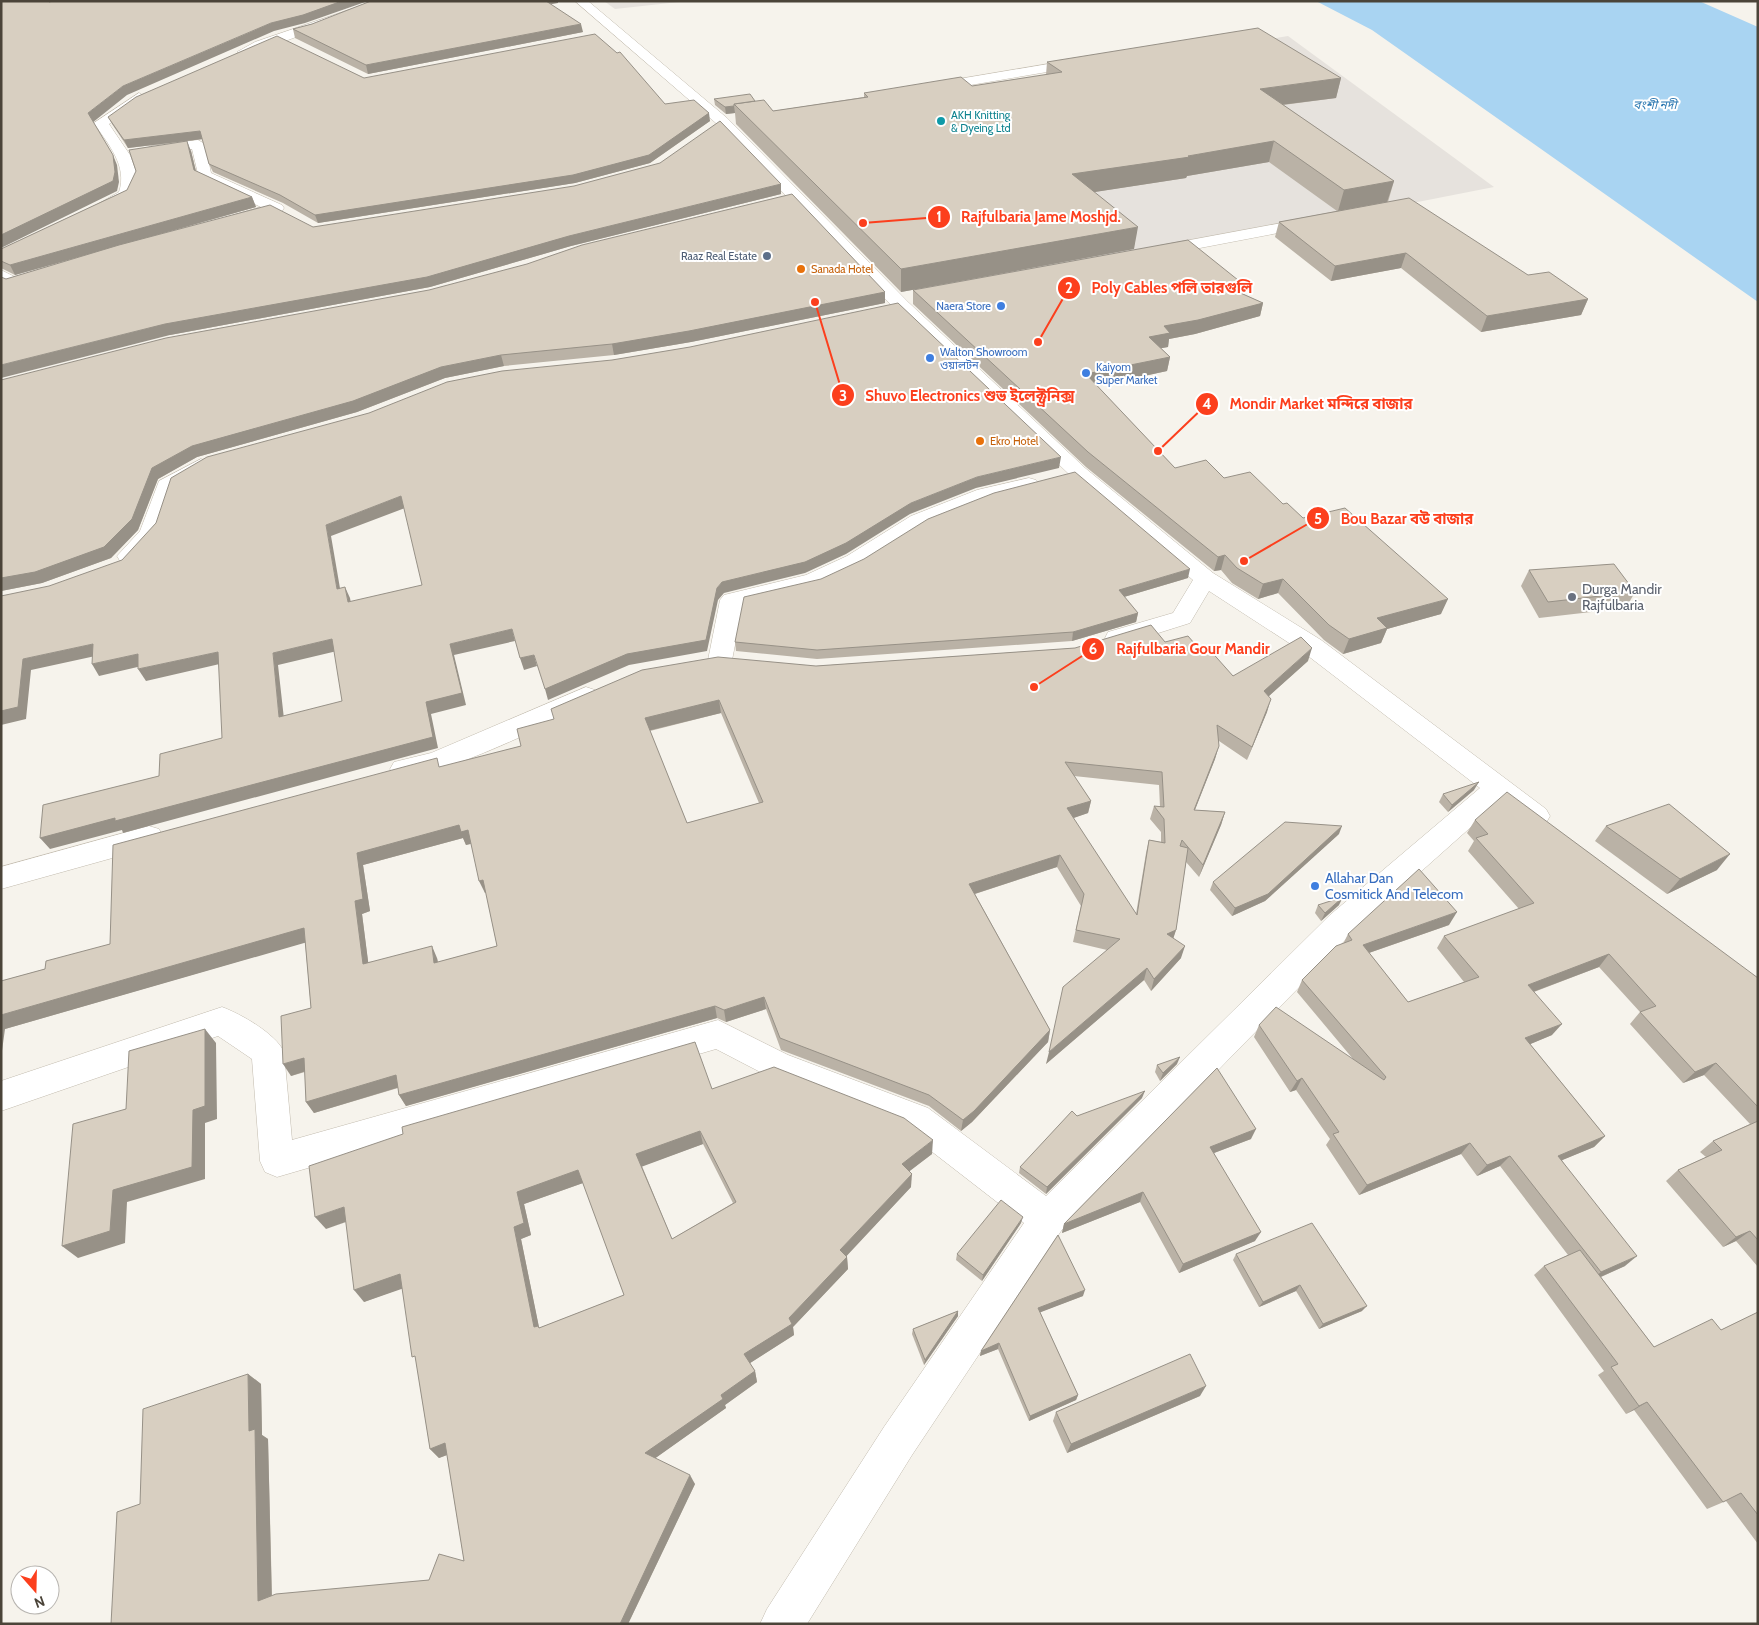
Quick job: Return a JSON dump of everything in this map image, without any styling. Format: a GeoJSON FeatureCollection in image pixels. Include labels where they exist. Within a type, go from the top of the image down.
{"type":"FeatureCollection","features":[{"type":"Feature","properties":{"kind":"street"},"geometry":{"type":"LineString","coordinates":[[231,57],[278,36],[310,28],[356,10],[388,1]]}},
{"type":"Feature","properties":{"kind":"street"},"geometry":{"type":"LineString","coordinates":[[581,1],[610,33],[716,126],[786,199],[1078,472],[1205,578],[1312,646],[1561,834]]}},
{"type":"Feature","properties":{"kind":"street"},"geometry":{"type":"LineString","coordinates":[[278,36],[296,45]]}},
{"type":"Feature","properties":{"kind":"street"},"geometry":{"type":"LineString","coordinates":[[919,89],[1096,60]]}},
{"type":"Feature","properties":{"kind":"street"},"geometry":{"type":"LineString","coordinates":[[91,213],[126,195],[131,180],[123,155],[101,124],[133,100],[151,92]]}},
{"type":"Feature","properties":{"kind":"street"},"geometry":{"type":"LineString","coordinates":[[716,126],[742,118]]}},
{"type":"Feature","properties":{"kind":"street"},"geometry":{"type":"LineString","coordinates":[[123,155],[198,144],[204,174],[291,217]]}},
{"type":"Feature","properties":{"kind":"street"},"geometry":{"type":"LineString","coordinates":[[223,223],[276,208]]}},
{"type":"Feature","properties":{"kind":"street"},"geometry":{"type":"LineString","coordinates":[[1146,253],[1329,220]]}},
{"type":"Feature","properties":{"kind":"street"},"geometry":{"type":"LineString","coordinates":[[1,275],[13,283],[60,268]]}},
{"type":"Feature","properties":{"kind":"street"},"geometry":{"type":"LineString","coordinates":[[111,568],[120,565],[150,533],[166,485],[205,463],[223,458]]}},
{"type":"Feature","properties":{"kind":"street"},"geometry":{"type":"LineString","coordinates":[[693,665],[730,661],[732,600],[813,581],[855,561],[919,521],[986,495],[1078,472]]}},
{"type":"Feature","properties":{"kind":"street"},"geometry":{"type":"LineString","coordinates":[[1091,646],[1182,618],[1205,578]]}},
{"type":"Feature","properties":{"kind":"street"},"geometry":{"type":"LineString","coordinates":[[384,774],[437,761],[604,688]]}},
{"type":"Feature","properties":{"kind":"street"},"geometry":{"type":"LineString","coordinates":[[782,1624],[898,1441],[1048,1219],[1341,924],[1498,788]]}},
{"type":"Feature","properties":{"kind":"street"},"geometry":{"type":"LineString","coordinates":[[1,878],[170,832]]}},
{"type":"Feature","properties":{"kind":"street"},"geometry":{"type":"LineString","coordinates":[[1,1096],[222,1021],[268,1052],[277,1160],[718,1034],[777,1065],[916,1119],[1048,1219]]}},
{"type":"Feature","properties":{"kind":"shaded area"},"geometry":{"type":"Polygon","coordinates":[[[604,1],[688,1],[615,9],[604,1]]]}},
{"type":"Feature","properties":{"kind":"shaded area"},"geometry":{"type":"Polygon","coordinates":[[[1288,36],[1494,187],[928,298],[784,170],[764,126],[1288,36]]]}},
{"type":"Feature","properties":{"kind":"water","name":"বংশী নদী"},"geometry":{"type":"Polygon","coordinates":[[[1316,1],[1699,1],[1758,27],[1758,302],[1372,30],[1316,1]]]}},
{"type":"Feature","properties":{"kind":"building"},"geometry":{"type":"Polygon","coordinates":[[[1,1],[342,1],[303,15],[271,23],[123,86],[88,113],[113,155],[115,172],[113,181],[1,235],[1,1]]]}},
{"type":"Feature","properties":{"kind":"building"},"geometry":{"type":"Polygon","coordinates":[[[371,1],[546,1],[581,24],[366,65],[293,29],[312,24],[371,1]]]}},
{"type":"Feature","properties":{"kind":"building"},"geometry":{"type":"Polygon","coordinates":[[[1258,28],[1341,78],[1260,89],[1394,181],[1344,190],[1274,141],[1188,156],[1190,157],[1072,174],[1138,227],[901,269],[734,104],[764,100],[773,111],[868,97],[864,93],[961,77],[972,86],[1062,72],[1047,62],[1258,28]]]}},
{"type":"Feature","properties":{"kind":"building"},"geometry":{"type":"Polygon","coordinates":[[[595,34],[617,53],[620,52],[665,104],[694,100],[709,113],[649,155],[573,175],[315,215],[280,195],[209,164],[200,131],[124,140],[108,117],[136,97],[277,36],[364,78],[595,34]]]}},
{"type":"Feature","properties":{"kind":"building"},"geometry":{"type":"Polygon","coordinates":[[[750,94],[755,101],[734,104],[734,106],[725,107],[714,99],[750,94]]]}},
{"type":"Feature","properties":{"kind":"building"},"geometry":{"type":"Polygon","coordinates":[[[720,121],[781,184],[569,236],[427,277],[165,324],[1,365],[1,277],[6,279],[119,245],[270,205],[313,227],[574,186],[660,163],[720,121]]]}},
{"type":"Feature","properties":{"kind":"building"},"geometry":{"type":"Polygon","coordinates":[[[187,141],[194,170],[252,197],[10,265],[1,261],[1,249],[127,190],[136,171],[129,150],[187,141]]]}},
{"type":"Feature","properties":{"kind":"building"},"geometry":{"type":"Polygon","coordinates":[[[792,194],[885,292],[689,331],[612,344],[501,355],[441,367],[353,401],[192,446],[152,468],[132,519],[104,547],[35,572],[1,578],[1,380],[166,338],[429,290],[527,264],[582,245],[792,194]]]}},
{"type":"Feature","properties":{"kind":"building"},"geometry":{"type":"Polygon","coordinates":[[[1409,198],[1528,275],[1549,272],[1588,299],[1487,316],[1406,253],[1335,266],[1279,222],[1409,198]]]}},
{"type":"Feature","properties":{"kind":"building"},"geometry":{"type":"Polygon","coordinates":[[[1188,240],[1243,284],[1227,287],[1263,303],[1198,320],[1164,326],[1170,333],[1149,337],[1170,357],[1086,374],[1175,468],[1206,460],[1224,478],[1250,472],[1283,504],[1287,503],[1303,518],[1345,508],[1448,599],[1377,618],[1387,628],[1349,639],[1329,625],[1283,579],[1263,584],[1237,568],[1225,555],[1218,557],[1088,452],[913,290],[1188,240]]]}},
{"type":"Feature","properties":{"kind":"building"},"geometry":{"type":"Polygon","coordinates":[[[898,303],[1061,457],[977,477],[911,503],[846,543],[805,562],[722,582],[717,588],[706,640],[627,654],[545,689],[534,655],[520,658],[512,629],[450,644],[462,693],[426,702],[433,737],[115,821],[115,818],[40,838],[43,805],[159,776],[160,754],[222,738],[218,652],[138,669],[138,654],[92,664],[93,644],[23,659],[18,707],[1,711],[1,596],[49,586],[122,560],[156,523],[171,478],[207,457],[369,413],[447,382],[502,371],[612,360],[690,347],[898,303]],[[401,496],[326,525],[337,589],[345,587],[348,602],[422,585],[401,496]],[[332,639],[273,653],[279,717],[342,701],[332,639]]]}},
{"type":"Feature","properties":{"kind":"building"},"geometry":{"type":"Polygon","coordinates":[[[1075,472],[1190,569],[1119,590],[1138,613],[1073,632],[817,650],[735,642],[744,597],[821,579],[864,559],[928,519],[994,493],[1075,472]]]}},
{"type":"Feature","properties":{"kind":"building"},"geometry":{"type":"Polygon","coordinates":[[[1614,564],[1635,592],[1548,602],[1529,570],[1614,564]]]}},
{"type":"Feature","properties":{"kind":"building"},"geometry":{"type":"Polygon","coordinates":[[[1151,625],[1165,642],[1188,636],[1201,651],[1209,649],[1233,676],[1301,637],[1312,648],[1264,691],[1271,699],[1252,747],[1217,725],[1219,746],[1194,810],[1225,812],[1203,865],[1182,840],[1180,846],[1188,848],[1176,930],[1167,934],[1185,946],[1154,979],[1147,968],[1049,1052],[1063,987],[1120,939],[1076,930],[1084,894],[1060,855],[969,884],[1050,1030],[974,1111],[963,1120],[929,1095],[780,1038],[764,997],[724,1010],[715,1006],[399,1095],[396,1075],[306,1102],[304,1058],[283,1064],[281,1016],[311,1008],[304,928],[1,1015],[1,981],[45,969],[46,961],[110,944],[113,845],[437,758],[439,767],[521,746],[517,729],[554,719],[551,709],[642,670],[718,657],[816,666],[1075,648],[1151,625]],[[719,700],[645,718],[687,823],[763,802],[719,700]],[[1065,762],[1091,801],[1067,808],[1137,915],[1149,840],[1165,843],[1164,819],[1154,806],[1164,807],[1162,772],[1065,762]],[[459,825],[357,853],[363,899],[355,901],[363,964],[432,946],[434,963],[497,946],[483,880],[479,881],[468,830],[461,832],[459,825]]]}},
{"type":"Feature","properties":{"kind":"building"},"geometry":{"type":"Polygon","coordinates":[[[1479,782],[1452,805],[1443,794],[1479,782]]]}},
{"type":"Feature","properties":{"kind":"building"},"geometry":{"type":"Polygon","coordinates":[[[1507,792],[1758,978],[1758,1107],[1716,1063],[1695,1072],[1640,1012],[1656,1006],[1609,954],[1528,985],[1562,1024],[1525,1038],[1605,1136],[1558,1156],[1637,1256],[1601,1272],[1510,1156],[1487,1165],[1470,1143],[1367,1185],[1333,1134],[1339,1132],[1302,1078],[1297,1081],[1259,1025],[1276,1007],[1384,1080],[1386,1077],[1302,980],[1336,946],[1352,940],[1348,934],[1419,869],[1457,912],[1363,945],[1408,1002],[1479,977],[1444,936],[1534,903],[1476,838],[1488,834],[1475,820],[1507,792]]]}},
{"type":"Feature","properties":{"kind":"building"},"geometry":{"type":"Polygon","coordinates":[[[1669,804],[1730,854],[1680,879],[1606,826],[1669,804]]]}},
{"type":"Feature","properties":{"kind":"building"},"geometry":{"type":"Polygon","coordinates":[[[1285,822],[1342,826],[1268,894],[1235,908],[1213,882],[1285,822]]]}},
{"type":"Feature","properties":{"kind":"building"},"geometry":{"type":"Polygon","coordinates":[[[1343,897],[1325,913],[1318,905],[1343,897]]]}},
{"type":"Feature","properties":{"kind":"building"},"geometry":{"type":"Polygon","coordinates":[[[205,1029],[205,1106],[193,1110],[192,1167],[113,1190],[110,1231],[62,1246],[73,1124],[126,1109],[129,1051],[205,1029]]]}},
{"type":"Feature","properties":{"kind":"building"},"geometry":{"type":"Polygon","coordinates":[[[695,1042],[712,1089],[774,1067],[904,1118],[933,1140],[902,1164],[912,1174],[840,1250],[847,1257],[789,1318],[792,1324],[744,1354],[755,1371],[721,1395],[723,1399],[645,1453],[690,1475],[620,1624],[111,1624],[117,1512],[140,1504],[143,1409],[248,1374],[249,1431],[255,1429],[258,1601],[276,1594],[429,1580],[439,1554],[464,1561],[445,1443],[430,1449],[415,1356],[412,1357],[400,1274],[354,1290],[344,1207],[315,1217],[309,1166],[403,1134],[402,1127],[695,1042]],[[700,1131],[636,1154],[672,1239],[736,1202],[700,1131]],[[578,1170],[517,1192],[524,1223],[514,1227],[534,1327],[538,1326],[539,1328],[624,1295],[578,1170]]]}},
{"type":"Feature","properties":{"kind":"building"},"geometry":{"type":"Polygon","coordinates":[[[1180,1057],[1163,1073],[1157,1065],[1180,1057]]]}},
{"type":"Feature","properties":{"kind":"building"},"geometry":{"type":"Polygon","coordinates":[[[1217,1068],[1256,1129],[1210,1147],[1261,1232],[1183,1264],[1143,1192],[1064,1224],[1217,1068]]]}},
{"type":"Feature","properties":{"kind":"building"},"geometry":{"type":"Polygon","coordinates":[[[1145,1091],[1047,1187],[1020,1167],[1072,1111],[1077,1116],[1145,1091]]]}},
{"type":"Feature","properties":{"kind":"building"},"geometry":{"type":"Polygon","coordinates":[[[1758,1121],[1758,1240],[1750,1231],[1736,1237],[1678,1170],[1722,1150],[1713,1141],[1758,1121]]]}},
{"type":"Feature","properties":{"kind":"building"},"geometry":{"type":"Polygon","coordinates":[[[1001,1200],[1023,1217],[983,1275],[957,1254],[1001,1200]]]}},
{"type":"Feature","properties":{"kind":"building"},"geometry":{"type":"Polygon","coordinates":[[[1312,1223],[1367,1306],[1323,1324],[1300,1285],[1263,1302],[1236,1254],[1312,1223]]]}},
{"type":"Feature","properties":{"kind":"building"},"geometry":{"type":"Polygon","coordinates":[[[1058,1235],[1085,1290],[1038,1308],[1078,1395],[1030,1416],[999,1343],[981,1351],[1058,1235]]]}},
{"type":"Feature","properties":{"kind":"building"},"geometry":{"type":"Polygon","coordinates":[[[1580,1250],[1654,1347],[1712,1319],[1721,1330],[1758,1312],[1758,1515],[1741,1493],[1723,1502],[1647,1402],[1639,1406],[1611,1367],[1618,1364],[1544,1266],[1580,1250]]]}},
{"type":"Feature","properties":{"kind":"building"},"geometry":{"type":"Polygon","coordinates":[[[958,1311],[925,1360],[913,1329],[958,1311]]]}},
{"type":"Feature","properties":{"kind":"building"},"geometry":{"type":"Polygon","coordinates":[[[1190,1354],[1206,1386],[1071,1444],[1056,1412],[1190,1354]]]}},
{"type":"Feature","properties":{"kind":"place","name":"AKH Knitting & Dyeing Ltd"},"geometry":{"type":"Point","coordinates":[941,121]}},
{"type":"Feature","properties":{"kind":"place","name":"Rajfulbaria Jame Moshjd."},"geometry":{"type":"Point","coordinates":[863,223]}},
{"type":"Feature","properties":{"kind":"place","name":"Raaz Real Estate"},"geometry":{"type":"Point","coordinates":[767,256]}},
{"type":"Feature","properties":{"kind":"place","name":"Sanada Hotel"},"geometry":{"type":"Point","coordinates":[801,269]}},
{"type":"Feature","properties":{"kind":"place","name":"Shuvo Electronics শুভ ইলেক্ট্রনিক্স"},"geometry":{"type":"Point","coordinates":[815,302]}},
{"type":"Feature","properties":{"kind":"place","name":"Naera Store"},"geometry":{"type":"Point","coordinates":[1001,306]}},
{"type":"Feature","properties":{"kind":"place","name":"Poly Cables পলি তারগুলি"},"geometry":{"type":"Point","coordinates":[1038,342]}},
{"type":"Feature","properties":{"kind":"place","name":"Walton Showroom ওয়ালটন"},"geometry":{"type":"Point","coordinates":[930,358]}},
{"type":"Feature","properties":{"kind":"place","name":"Kaiyom Super Market"},"geometry":{"type":"Point","coordinates":[1086,373]}},
{"type":"Feature","properties":{"kind":"place","name":"Ekro Hotel"},"geometry":{"type":"Point","coordinates":[980,441]}},
{"type":"Feature","properties":{"kind":"place","name":"Mondir Market মন্দিরে বাজার"},"geometry":{"type":"Point","coordinates":[1158,451]}},
{"type":"Feature","properties":{"kind":"place","name":"Bou Bazar বউ বাজার"},"geometry":{"type":"Point","coordinates":[1244,561]}},
{"type":"Feature","properties":{"kind":"place","name":"Durga Mandir Rajfulbaria"},"geometry":{"type":"Point","coordinates":[1572,597]}},
{"type":"Feature","properties":{"kind":"place","name":"Rajfulbaria Gour Mandir"},"geometry":{"type":"Point","coordinates":[1034,687]}},
{"type":"Feature","properties":{"kind":"place","name":"Allahar Dan Cosmitick And Telecom"},"geometry":{"type":"Point","coordinates":[1315,886]}}]}
